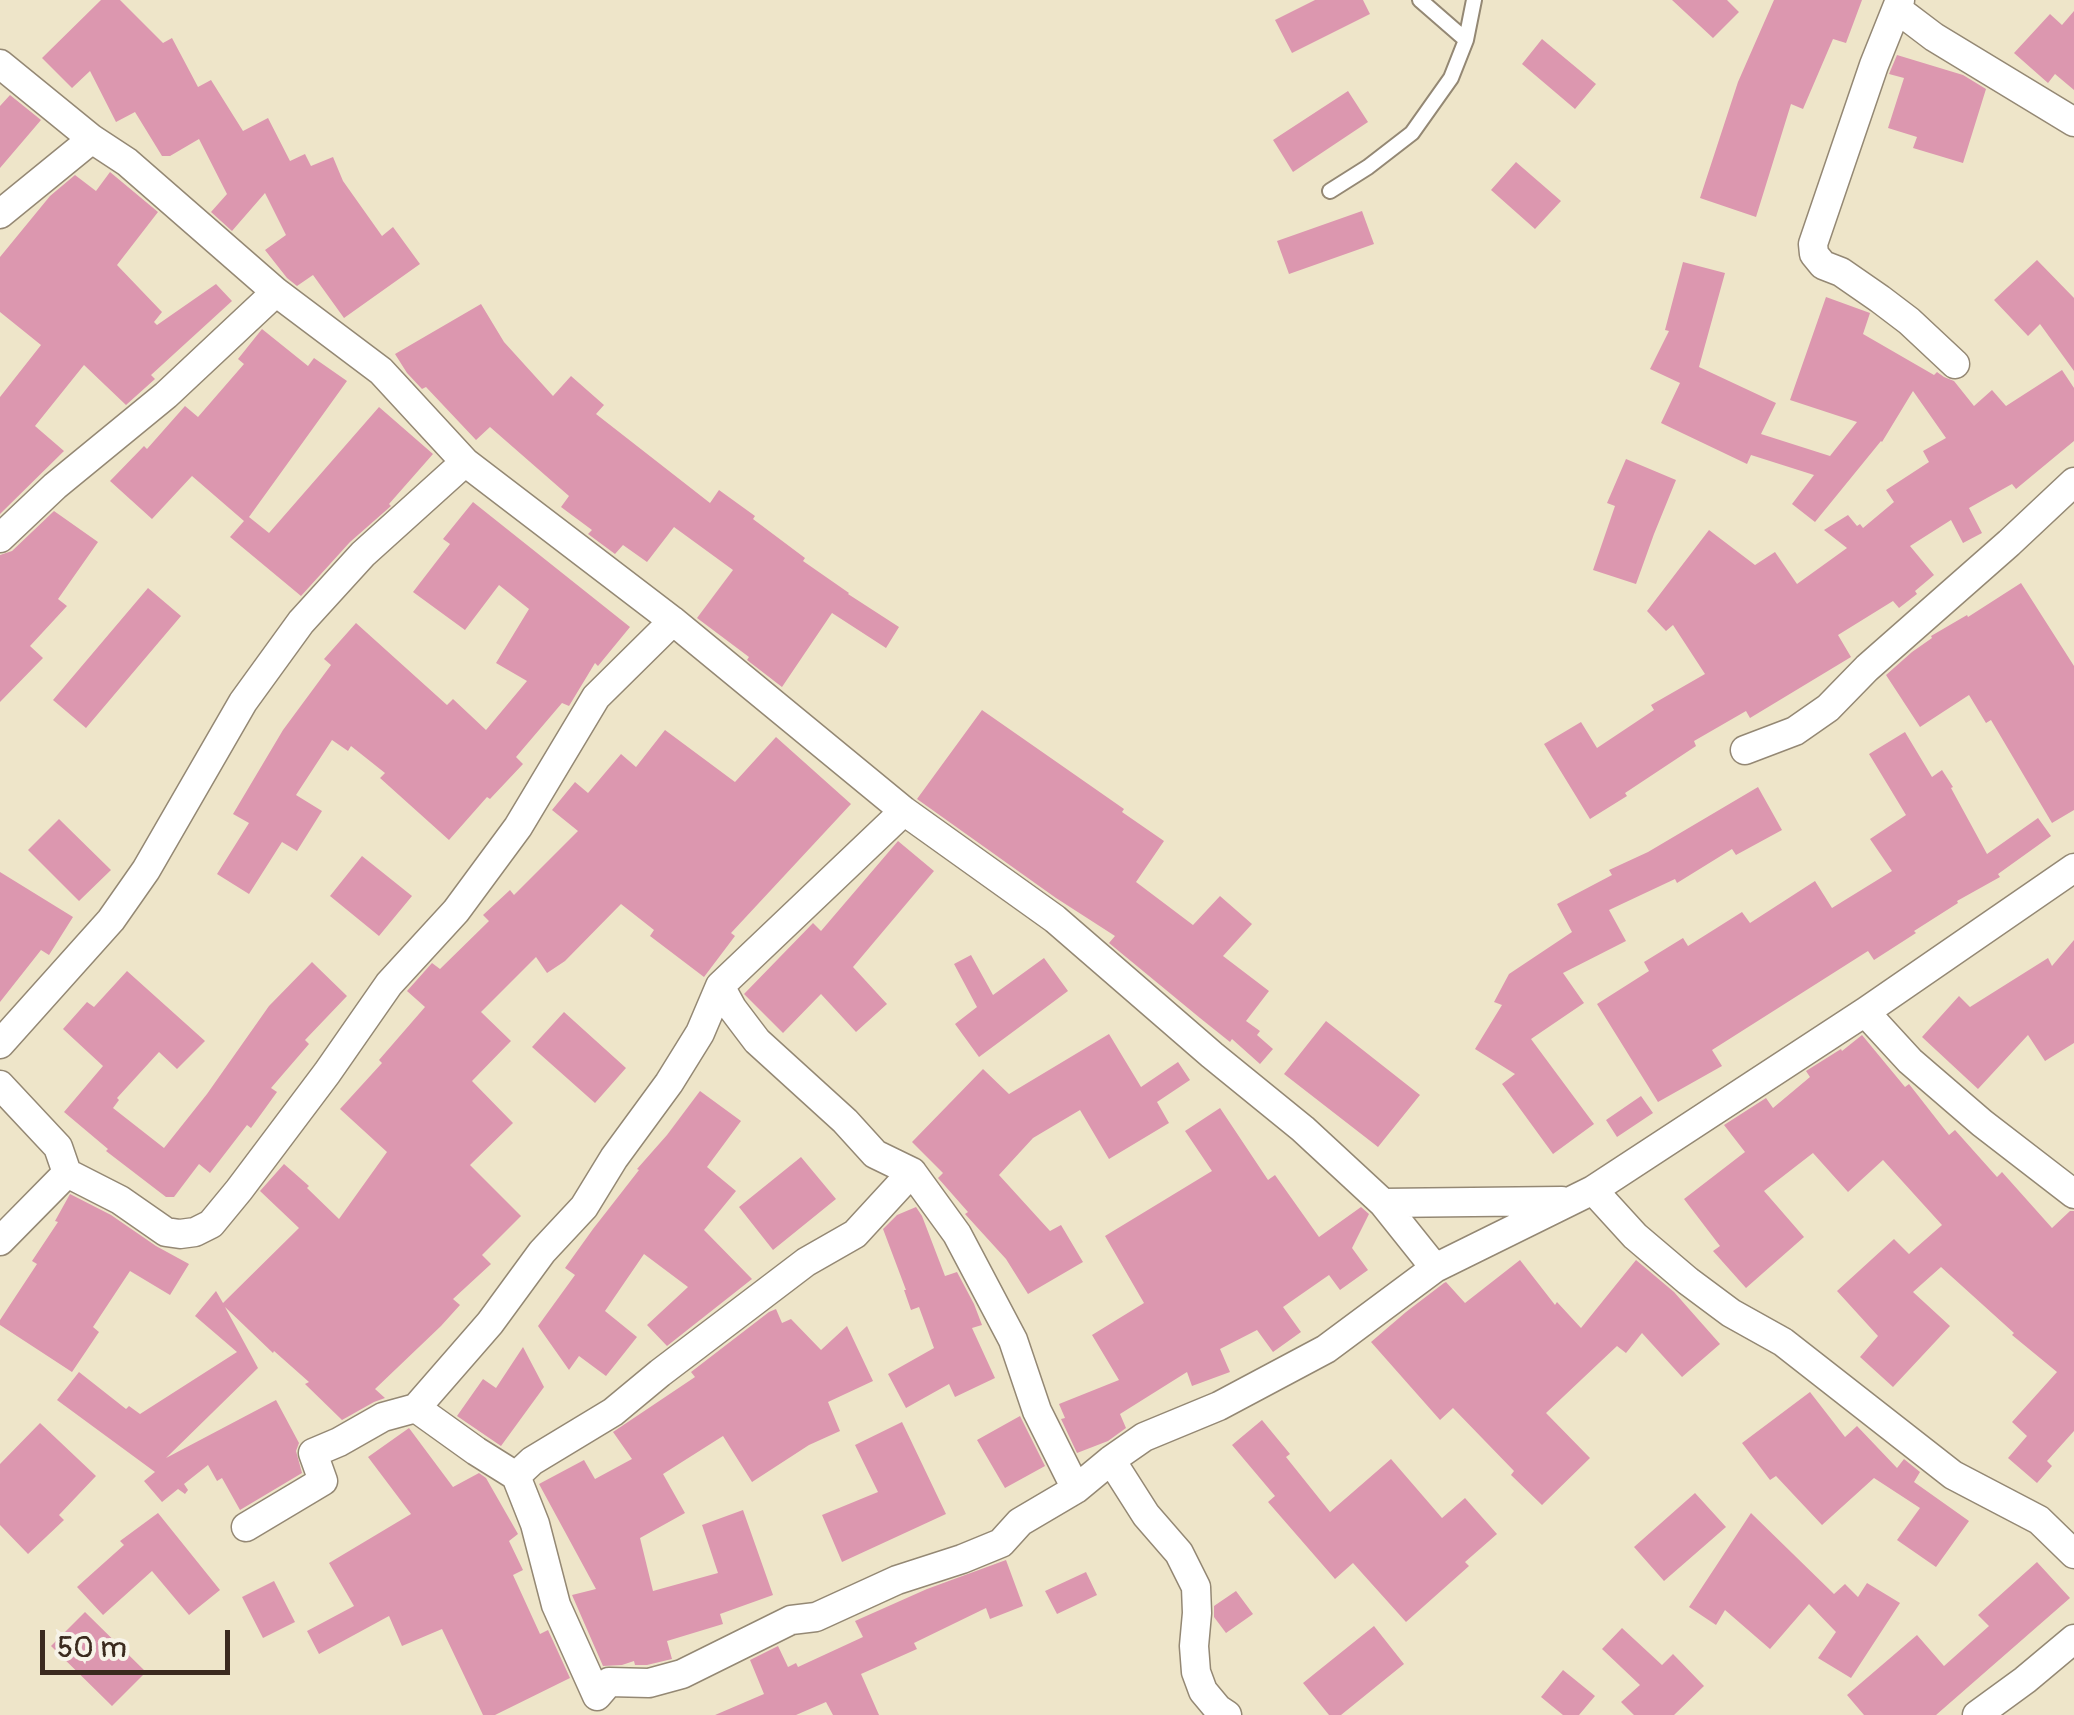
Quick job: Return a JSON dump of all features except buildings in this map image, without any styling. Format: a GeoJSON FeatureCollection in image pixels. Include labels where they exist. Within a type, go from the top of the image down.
{"type":"FeatureCollection","features":[{"type":"Feature","properties":{"kind":"street"},"geometry":{"type":"LineString","coordinates":[[1955,364],[1880,299],[1823,264],[1814,254],[1813,244],[1898,5],[1934,37],[2074,122]]}},
{"type":"Feature","properties":{"kind":"street"},"geometry":{"type":"LineString","coordinates":[[0,64],[162,190],[276,292],[381,370],[465,462],[674,620],[904,811],[1055,920],[1303,1129],[1383,1203],[1435,1268]]}},
{"type":"Feature","properties":{"kind":"street"},"geometry":{"type":"LineString","coordinates":[[0,214],[92,138]]}},
{"type":"Feature","properties":{"kind":"street"},"geometry":{"type":"LineString","coordinates":[[0,538],[55,486],[166,395],[276,292]]}},
{"type":"Feature","properties":{"kind":"street"},"geometry":{"type":"LineString","coordinates":[[0,1044],[111,920],[146,870],[243,702],[301,622],[363,554],[465,462]]}},
{"type":"Feature","properties":{"kind":"street"},"geometry":{"type":"LineString","coordinates":[[1745,750],[1795,732],[1828,708],[1867,668],[2074,482]]}},
{"type":"Feature","properties":{"kind":"street"},"geometry":{"type":"LineString","coordinates":[[0,1084],[58,1147],[67,1174],[120,1200],[166,1232],[195,1232],[210,1224],[240,1190],[388,984],[477,883],[518,827],[596,698],[674,620]]}},
{"type":"Feature","properties":{"kind":"street"},"geometry":{"type":"LineString","coordinates":[[246,1527],[323,1481],[314,1453],[383,1417],[416,1408],[490,1323],[542,1252],[584,1207],[700,1033],[720,986],[904,811]]}},
{"type":"Feature","properties":{"kind":"street"},"geometry":{"type":"LineString","coordinates":[[416,1408],[516,1476],[535,1524],[556,1605],[597,1696],[609,1682],[649,1683],[682,1674],[791,1620],[816,1616],[897,1580],[1001,1543],[1020,1522],[1076,1489],[1144,1437],[1219,1406],[1326,1350],[1435,1268],[1582,1196],[1865,1012],[2074,868]]}},
{"type":"Feature","properties":{"kind":"street"},"geometry":{"type":"LineString","coordinates":[[720,986],[756,1041],[876,1154],[912,1172],[957,1234],[1013,1340],[1036,1411],[1076,1489]]}},
{"type":"Feature","properties":{"kind":"street"},"geometry":{"type":"LineString","coordinates":[[1865,1012],[1910,1061],[2074,1194]]}},
{"type":"Feature","properties":{"kind":"street"},"geometry":{"type":"LineString","coordinates":[[516,1476],[532,1461],[613,1412],[806,1262],[855,1234],[912,1172]]}},
{"type":"Feature","properties":{"kind":"street"},"geometry":{"type":"LineString","coordinates":[[0,1241],[67,1174]]}},
{"type":"Feature","properties":{"kind":"street"},"geometry":{"type":"LineString","coordinates":[[1383,1203],[1582,1196],[1730,1313],[1782,1342],[1953,1475],[2039,1520],[2074,1554]]}},
{"type":"Feature","properties":{"kind":"street"},"geometry":{"type":"LineString","coordinates":[[1111,1460],[1146,1515],[1180,1553],[1196,1586],[1196,1672],[1203,1690],[1227,1715]]}},
{"type":"Feature","properties":{"kind":"street"},"geometry":{"type":"LineString","coordinates":[[1977,1715],[2074,1639]]}},
{"type":"Feature","properties":{"kind":"lane"},"geometry":{"type":"LineString","coordinates":[[1420,0],[1466,40]]}},
{"type":"Feature","properties":{"kind":"lane"},"geometry":{"type":"LineString","coordinates":[[1330,191],[1412,133],[1451,78],[1466,40],[1474,0]]}}]}
